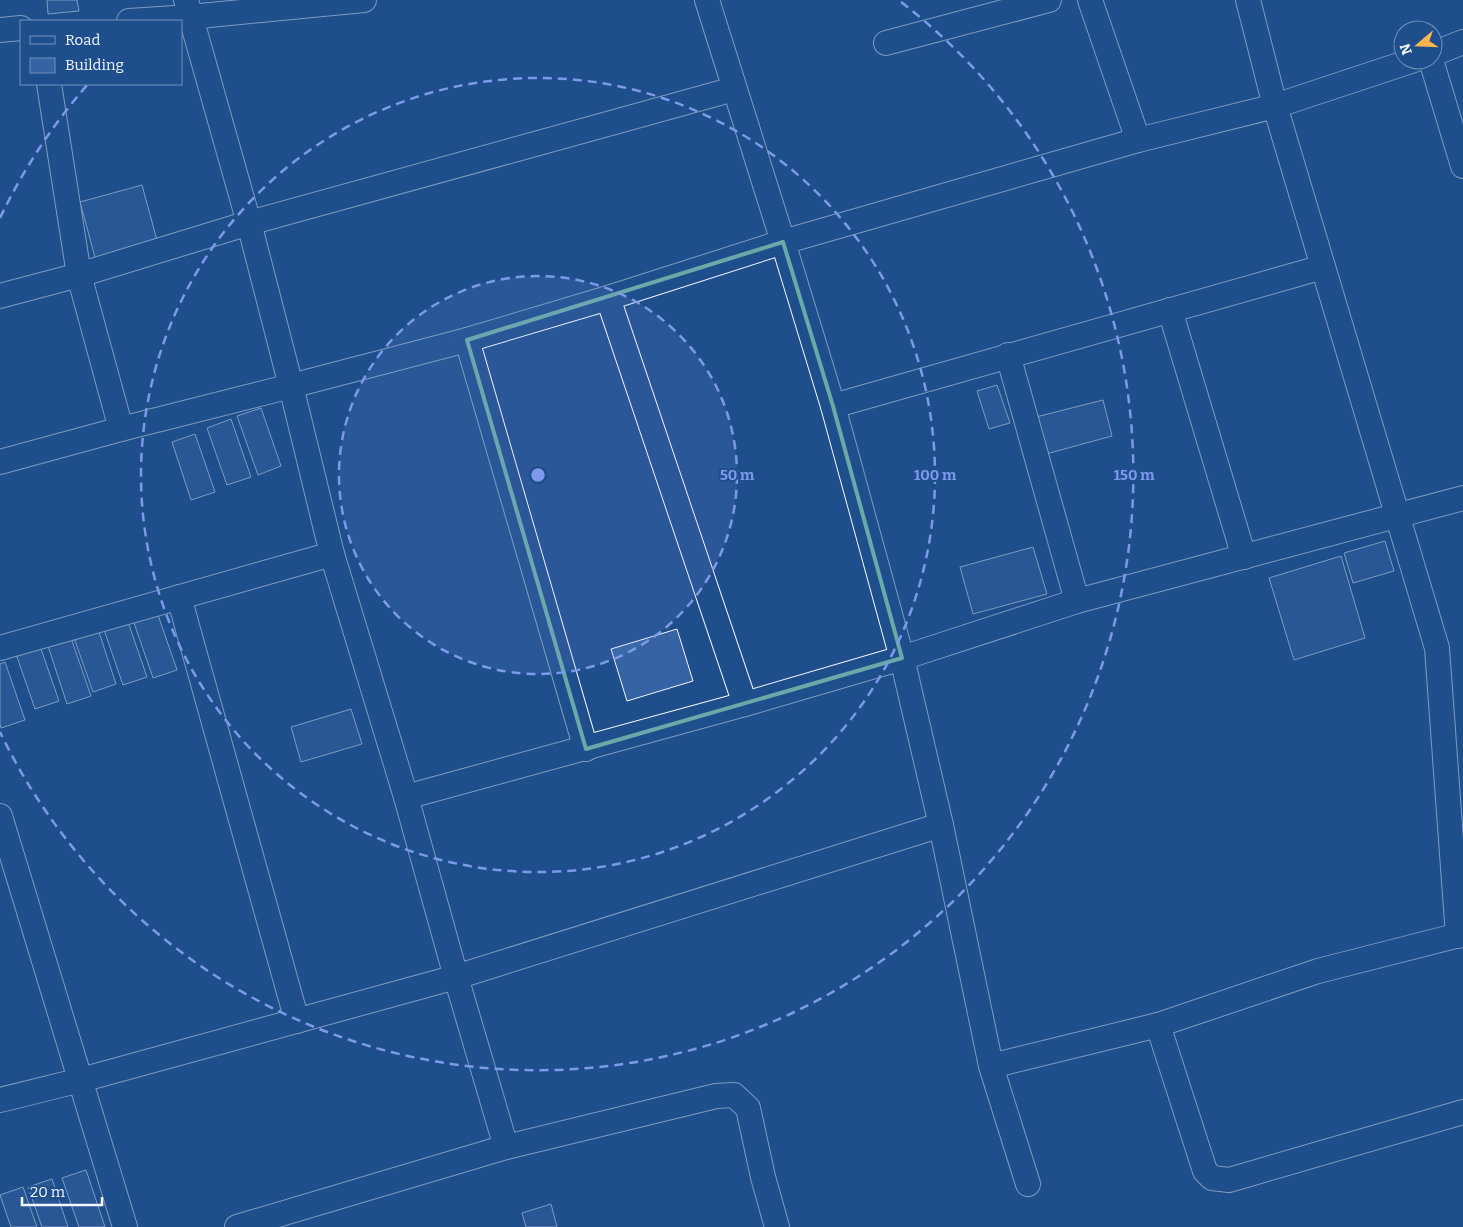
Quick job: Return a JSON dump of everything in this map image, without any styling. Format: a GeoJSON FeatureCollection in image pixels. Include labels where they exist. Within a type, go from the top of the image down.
{"type":"FeatureCollection","features":[{"type":"Feature","properties":{"kind":"street"},"geometry":{"type":"LineString","coordinates":[[134,20],[188,9],[364,0]]}},
{"type":"Feature","properties":{"kind":"street"},"geometry":{"type":"LineString","coordinates":[[707,0],[833,406],[902,658],[941,825],[991,1066],[1028,1184]]}},
{"type":"Feature","properties":{"kind":"street"},"geometry":{"type":"LineString","coordinates":[[886,43],[1049,0]]}},
{"type":"Feature","properties":{"kind":"street"},"geometry":{"type":"LineString","coordinates":[[1090,0],[1138,140]]}},
{"type":"Feature","properties":{"kind":"street"},"geometry":{"type":"LineString","coordinates":[[991,1066],[1158,1025],[1318,971],[1460,935],[1437,648],[1275,106],[1248,0]]}},
{"type":"Feature","properties":{"kind":"street"},"geometry":{"type":"LineString","coordinates":[[188,9],[249,223],[332,554],[406,797],[506,1147]]}},
{"type":"Feature","properties":{"kind":"street"},"geometry":{"type":"LineString","coordinates":[[0,30],[20,28]]}},
{"type":"Feature","properties":{"kind":"street"},"geometry":{"type":"LineString","coordinates":[[1443,50],[1463,42]]}},
{"type":"Feature","properties":{"kind":"street"},"geometry":{"type":"LineString","coordinates":[[0,462],[467,340],[608,298],[782,242],[1138,140],[1275,106],[1393,67]]}},
{"type":"Feature","properties":{"kind":"street"},"geometry":{"type":"LineString","coordinates":[[1434,70],[1463,166]]}},
{"type":"Feature","properties":{"kind":"street"},"geometry":{"type":"LineString","coordinates":[[49,85],[79,275],[121,429]]}},
{"type":"Feature","properties":{"kind":"street"},"geometry":{"type":"LineString","coordinates":[[0,296],[79,275],[249,223],[734,89]]}},
{"type":"Feature","properties":{"kind":"street"},"geometry":{"type":"LineString","coordinates":[[833,406],[1323,267]]}},
{"type":"Feature","properties":{"kind":"street"},"geometry":{"type":"LineString","coordinates":[[608,298],[745,704]]}},
{"type":"Feature","properties":{"kind":"street"},"geometry":{"type":"LineString","coordinates":[[1170,310],[1244,557]]}},
{"type":"Feature","properties":{"kind":"street"},"geometry":{"type":"LineString","coordinates":[[467,340],[586,749]]}},
{"type":"Feature","properties":{"kind":"street"},"geometry":{"type":"LineString","coordinates":[[1008,355],[1077,601]]}},
{"type":"Feature","properties":{"kind":"street"},"geometry":{"type":"LineString","coordinates":[[406,797],[745,704],[902,658],[1077,601],[1397,514],[1463,498]]}},
{"type":"Feature","properties":{"kind":"street"},"geometry":{"type":"LineString","coordinates":[[0,648],[332,554]]}},
{"type":"Feature","properties":{"kind":"street"},"geometry":{"type":"LineString","coordinates":[[180,597],[297,1021]]}},
{"type":"Feature","properties":{"kind":"street"},"geometry":{"type":"LineString","coordinates":[[0,816],[125,1227]]}},
{"type":"Feature","properties":{"kind":"street"},"geometry":{"type":"LineString","coordinates":[[0,1100],[81,1080],[456,977],[941,825]]}},
{"type":"Feature","properties":{"kind":"street"},"geometry":{"type":"LineString","coordinates":[[1158,1025],[1205,1171],[1212,1178],[1229,1180],[1463,1112]]}},
{"type":"Feature","properties":{"kind":"street"},"geometry":{"type":"LineString","coordinates":[[237,1227],[274,1222],[506,1147],[716,1096],[734,1095],[748,1108],[763,1177],[778,1227]]}},
{"type":"Feature","properties":{"kind":"highlighted area"},"geometry":{"type":"Polygon","coordinates":[[[783,242],[833,406],[902,658],[586,749],[467,340],[783,242]]]}},
{"type":"Feature","properties":{"kind":"building"},"geometry":{"type":"Polygon","coordinates":[[[47,0],[77,0],[79,11],[48,14],[47,0]]]}},
{"type":"Feature","properties":{"kind":"building"},"geometry":{"type":"Polygon","coordinates":[[[142,185],[158,244],[96,261],[80,202],[142,185]]]}},
{"type":"Feature","properties":{"kind":"building"},"geometry":{"type":"Polygon","coordinates":[[[997,385],[1010,423],[989,429],[977,391],[997,385]]]}},
{"type":"Feature","properties":{"kind":"building"},"geometry":{"type":"Polygon","coordinates":[[[1103,400],[1112,436],[1046,454],[1036,417],[1103,400]]]}},
{"type":"Feature","properties":{"kind":"building"},"geometry":{"type":"Polygon","coordinates":[[[261,408],[281,466],[258,475],[237,416],[261,408]]]}},
{"type":"Feature","properties":{"kind":"building"},"geometry":{"type":"Polygon","coordinates":[[[231,419],[251,477],[227,485],[207,428],[231,419]]]}},
{"type":"Feature","properties":{"kind":"building"},"geometry":{"type":"Polygon","coordinates":[[[195,434],[215,492],[191,500],[172,442],[195,434]]]}},
{"type":"Feature","properties":{"kind":"building"},"geometry":{"type":"Polygon","coordinates":[[[1385,541],[1394,571],[1353,583],[1344,553],[1385,541]]]}},
{"type":"Feature","properties":{"kind":"building"},"geometry":{"type":"Polygon","coordinates":[[[1033,547],[1047,594],[973,614],[960,567],[1033,547]]]}},
{"type":"Feature","properties":{"kind":"building"},"geometry":{"type":"Polygon","coordinates":[[[1341,556],[1365,638],[1294,660],[1269,578],[1341,556]]]}},
{"type":"Feature","properties":{"kind":"building"},"geometry":{"type":"Polygon","coordinates":[[[157,612],[177,670],[153,678],[133,620],[157,612]]]}},
{"type":"Feature","properties":{"kind":"building"},"geometry":{"type":"Polygon","coordinates":[[[127,619],[147,677],[123,685],[103,627],[127,619]]]}},
{"type":"Feature","properties":{"kind":"building"},"geometry":{"type":"Polygon","coordinates":[[[97,626],[116,684],[93,692],[73,635],[97,626]]]}},
{"type":"Feature","properties":{"kind":"building"},"geometry":{"type":"Polygon","coordinates":[[[677,629],[693,681],[627,701],[611,649],[677,629]]]}},
{"type":"Feature","properties":{"kind":"building"},"geometry":{"type":"Polygon","coordinates":[[[71,638],[91,696],[67,704],[48,646],[71,638]]]}},
{"type":"Feature","properties":{"kind":"building"},"geometry":{"type":"Polygon","coordinates":[[[39,643],[59,701],[35,709],[15,651],[39,643]]]}},
{"type":"Feature","properties":{"kind":"building"},"geometry":{"type":"Polygon","coordinates":[[[5,662],[25,720],[1,728],[0,664],[5,662]]]}},
{"type":"Feature","properties":{"kind":"building"},"geometry":{"type":"Polygon","coordinates":[[[351,709],[362,744],[301,762],[291,727],[351,709]]]}},
{"type":"Feature","properties":{"kind":"building"},"geometry":{"type":"Polygon","coordinates":[[[86,1170],[105,1227],[79,1227],[62,1178],[86,1170]]]}},
{"type":"Feature","properties":{"kind":"building"},"geometry":{"type":"Polygon","coordinates":[[[52,1179],[68,1227],[42,1227],[28,1187],[52,1179]]]}},
{"type":"Feature","properties":{"kind":"building"},"geometry":{"type":"Polygon","coordinates":[[[23,1187],[37,1227],[11,1227],[0,1195],[23,1187]]]}},
{"type":"Feature","properties":{"kind":"building"},"geometry":{"type":"Polygon","coordinates":[[[551,1204],[557,1227],[526,1227],[522,1213],[551,1204]]]}}]}
